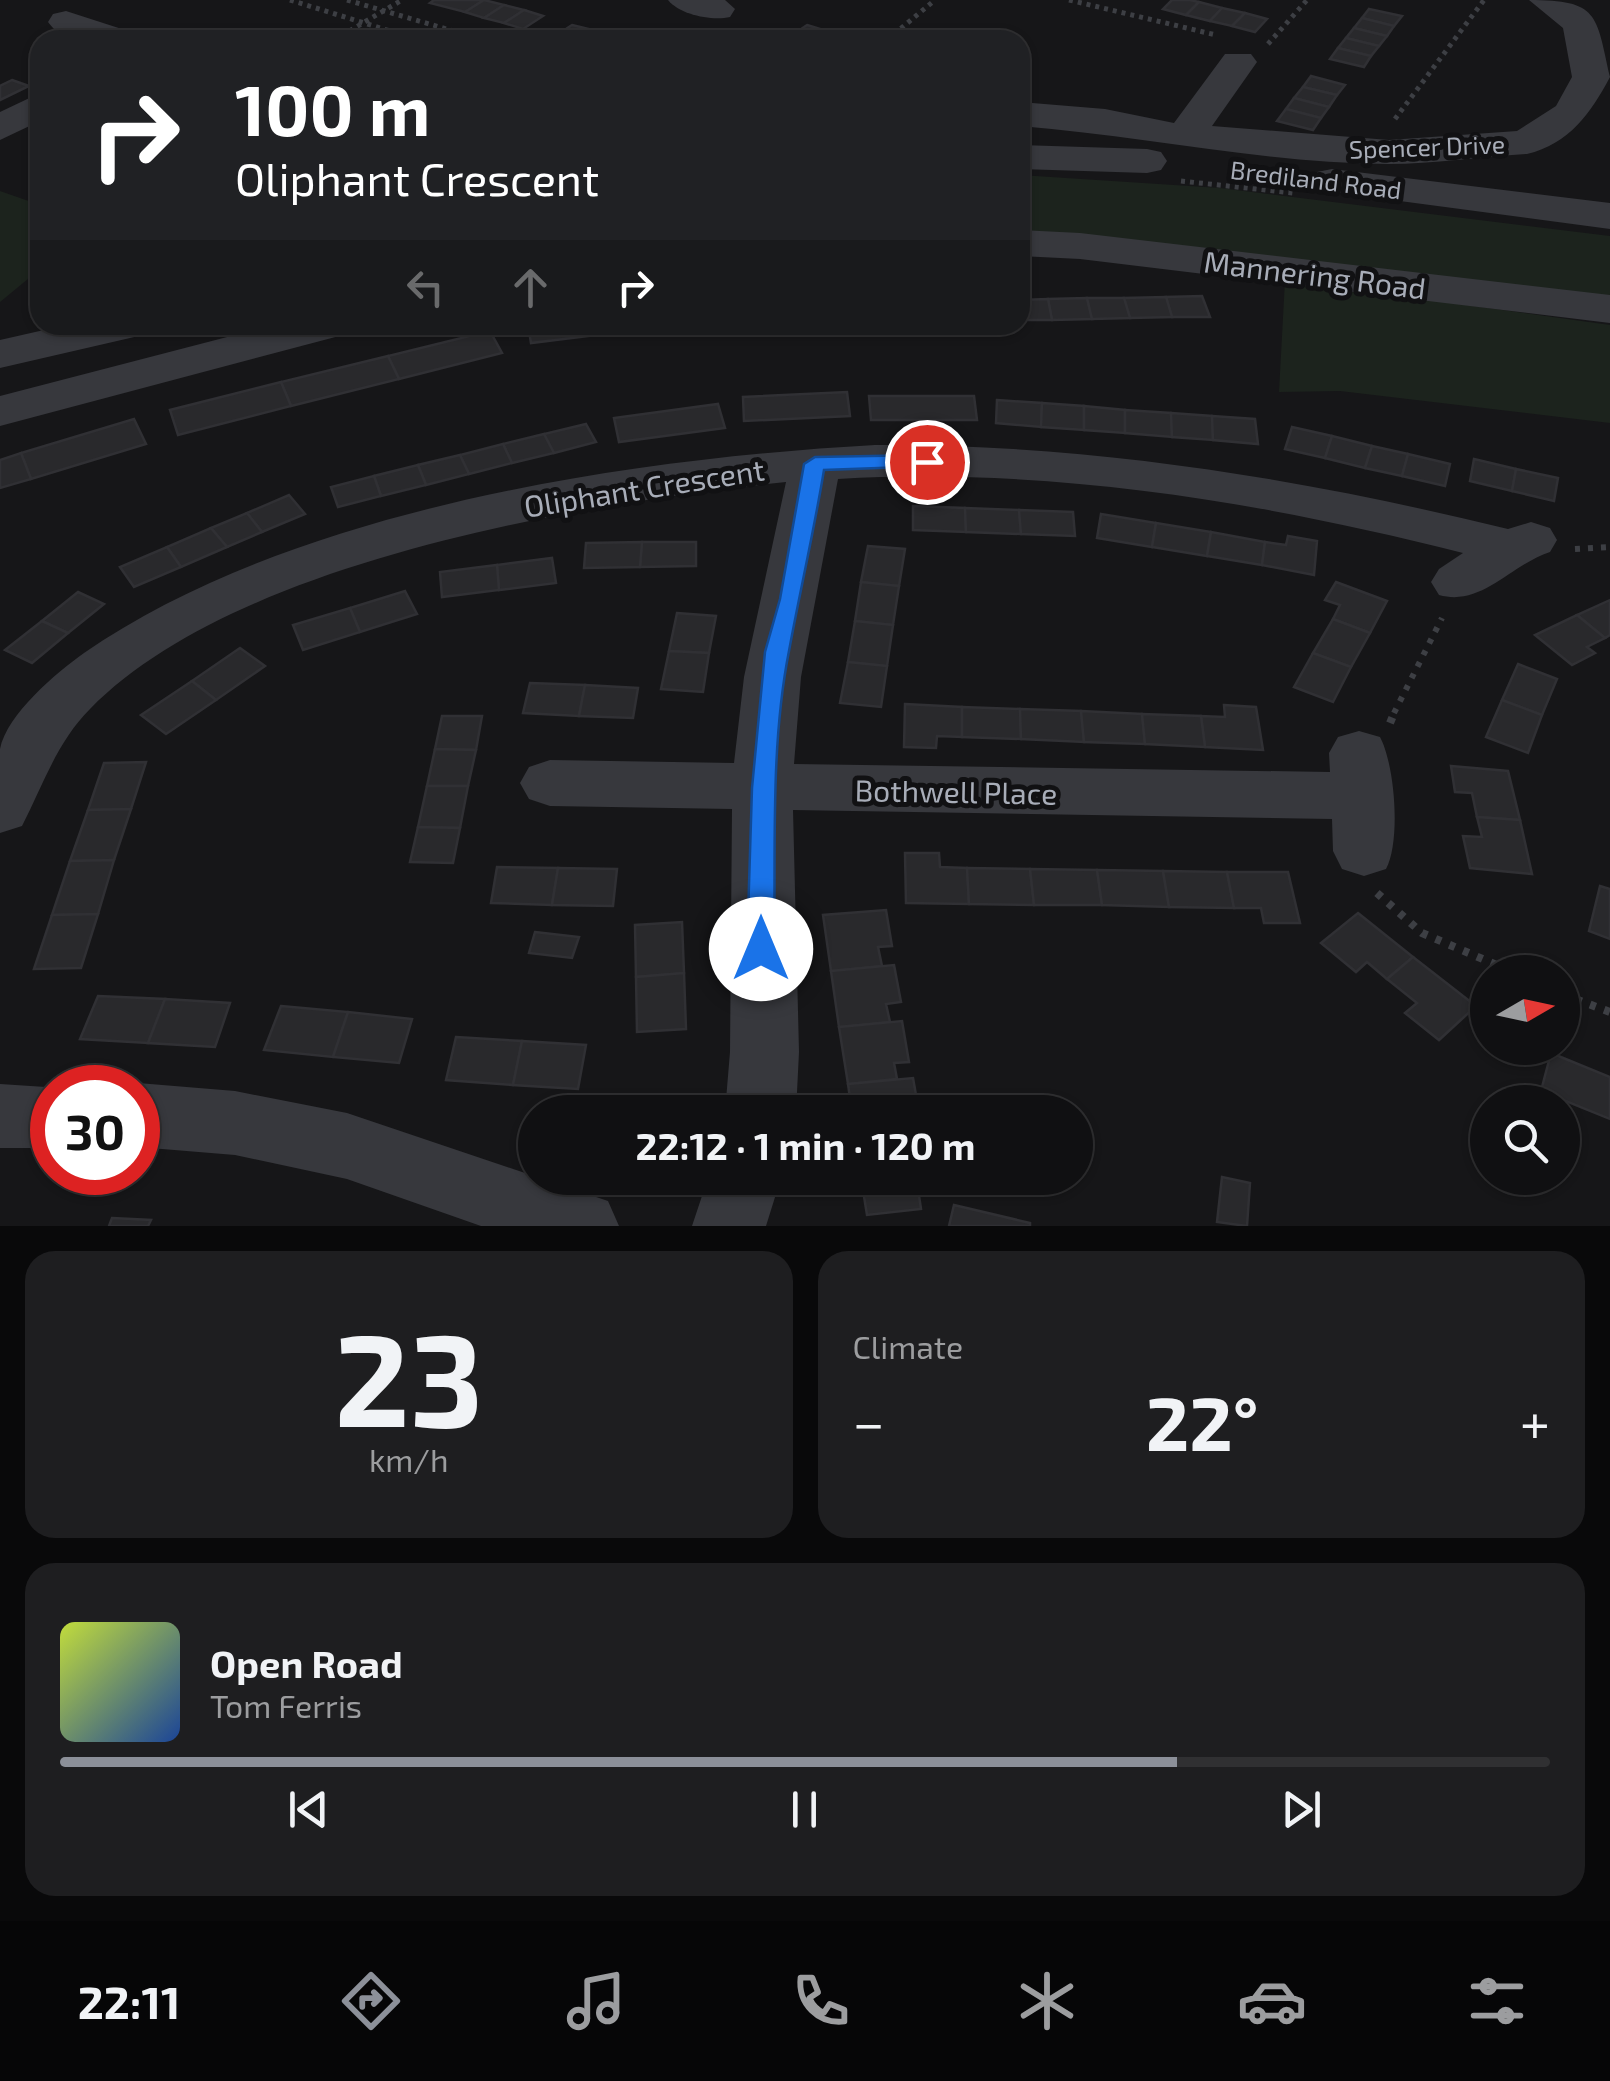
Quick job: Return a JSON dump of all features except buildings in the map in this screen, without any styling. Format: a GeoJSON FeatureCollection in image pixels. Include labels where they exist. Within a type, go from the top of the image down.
{"type":"FeatureCollection","features":[{"type":"Feature","properties":{"kind":"street","name":"Spencer Drive"},"geometry":{"type":"LineString","coordinates":[[1030,115],[1105,121],[1185,136],[1374,151],[1527,142],[1571,112],[1592,77],[1580,24],[1547,0]]}},
{"type":"Feature","properties":{"kind":"street"},"geometry":{"type":"LineString","coordinates":[[66,22],[89,30]]}},
{"type":"Feature","properties":{"kind":"street"},"geometry":{"type":"LineString","coordinates":[[1185,136],[1245,49]]}},
{"type":"Feature","properties":{"kind":"street"},"geometry":{"type":"LineString","coordinates":[[0,131],[30,112]]}},
{"type":"Feature","properties":{"kind":"street"},"geometry":{"type":"LineString","coordinates":[[0,131],[30,145]]}},
{"type":"Feature","properties":{"kind":"street","name":"Brediland Road"},"geometry":{"type":"LineString","coordinates":[[1030,157],[1182,163],[1610,216]]}},
{"type":"Feature","properties":{"kind":"street","name":"Mannering Road"},"geometry":{"type":"LineString","coordinates":[[1030,243],[1610,309]]}},
{"type":"Feature","properties":{"kind":"street"},"geometry":{"type":"LineString","coordinates":[[0,354],[83,335]]}},
{"type":"Feature","properties":{"kind":"street"},"geometry":{"type":"LineString","coordinates":[[0,411],[289,335]]}},
{"type":"Feature","properties":{"kind":"street","name":"Oliphant Crescent"},"geometry":{"type":"LineString","coordinates":[[0,809],[23,756],[68,696],[150,633],[236,588],[353,549],[617,485],[815,464],[1030,463],[1131,472],[1304,498],[1526,541],[1458,582]]}},
{"type":"Feature","properties":{"kind":"street"},"geometry":{"type":"LineString","coordinates":[[763,1095],[768,1056],[761,968],[764,788],[777,652],[791,599],[815,464]]}},
{"type":"Feature","properties":{"kind":"street","name":"Bothwell Place"},"geometry":{"type":"LineString","coordinates":[[550,782],[1361,800]]}},
{"type":"Feature","properties":{"kind":"street"},"geometry":{"type":"LineString","coordinates":[[0,1116],[30,1116]]}},
{"type":"Feature","properties":{"kind":"street"},"geometry":{"type":"LineString","coordinates":[[160,1117],[235,1122],[347,1146],[582,1226]]}},
{"type":"Feature","properties":{"kind":"street"},"geometry":{"type":"LineString","coordinates":[[729,1226],[739,1195]]}},
{"type":"Feature","properties":{"kind":"path"},"geometry":{"type":"LineString","coordinates":[[290,0],[386,30]]}},
{"type":"Feature","properties":{"kind":"path"},"geometry":{"type":"LineString","coordinates":[[346,0],[450,30]]}},
{"type":"Feature","properties":{"kind":"path"},"geometry":{"type":"LineString","coordinates":[[351,30],[402,0]]}},
{"type":"Feature","properties":{"kind":"path"},"geometry":{"type":"LineString","coordinates":[[899,30],[936,0]]}},
{"type":"Feature","properties":{"kind":"path"},"geometry":{"type":"LineString","coordinates":[[1069,0],[1245,49],[1307,0]]}},
{"type":"Feature","properties":{"kind":"path"},"geometry":{"type":"LineString","coordinates":[[1374,151],[1484,0]]}},
{"type":"Feature","properties":{"kind":"path"},"geometry":{"type":"LineString","coordinates":[[1458,582],[1382,742],[1361,800],[1376,892],[1422,933],[1473,955]]}},
{"type":"Feature","properties":{"kind":"path"},"geometry":{"type":"LineString","coordinates":[[1580,1001],[1610,1012]]}},
{"type":"Feature","properties":{"kind":"shaded area"},"geometry":{"type":"Polygon","coordinates":[[[1030,176],[1220,188],[1610,236],[1610,303],[1030,237],[1030,176]]]}},
{"type":"Feature","properties":{"kind":"shaded area"},"geometry":{"type":"Polygon","coordinates":[[[0,191],[30,202],[30,277],[0,302],[0,191]]]}},
{"type":"Feature","properties":{"kind":"shaded area"},"geometry":{"type":"Polygon","coordinates":[[[1285,280],[1610,325],[1610,423],[1340,391],[1279,392],[1285,280]]]}},
{"type":"Feature","properties":{"kind":"route"},"geometry":{"type":"LineString","coordinates":[[761,949],[764,788],[777,652],[791,599],[815,464],[927,462]]}}]}
